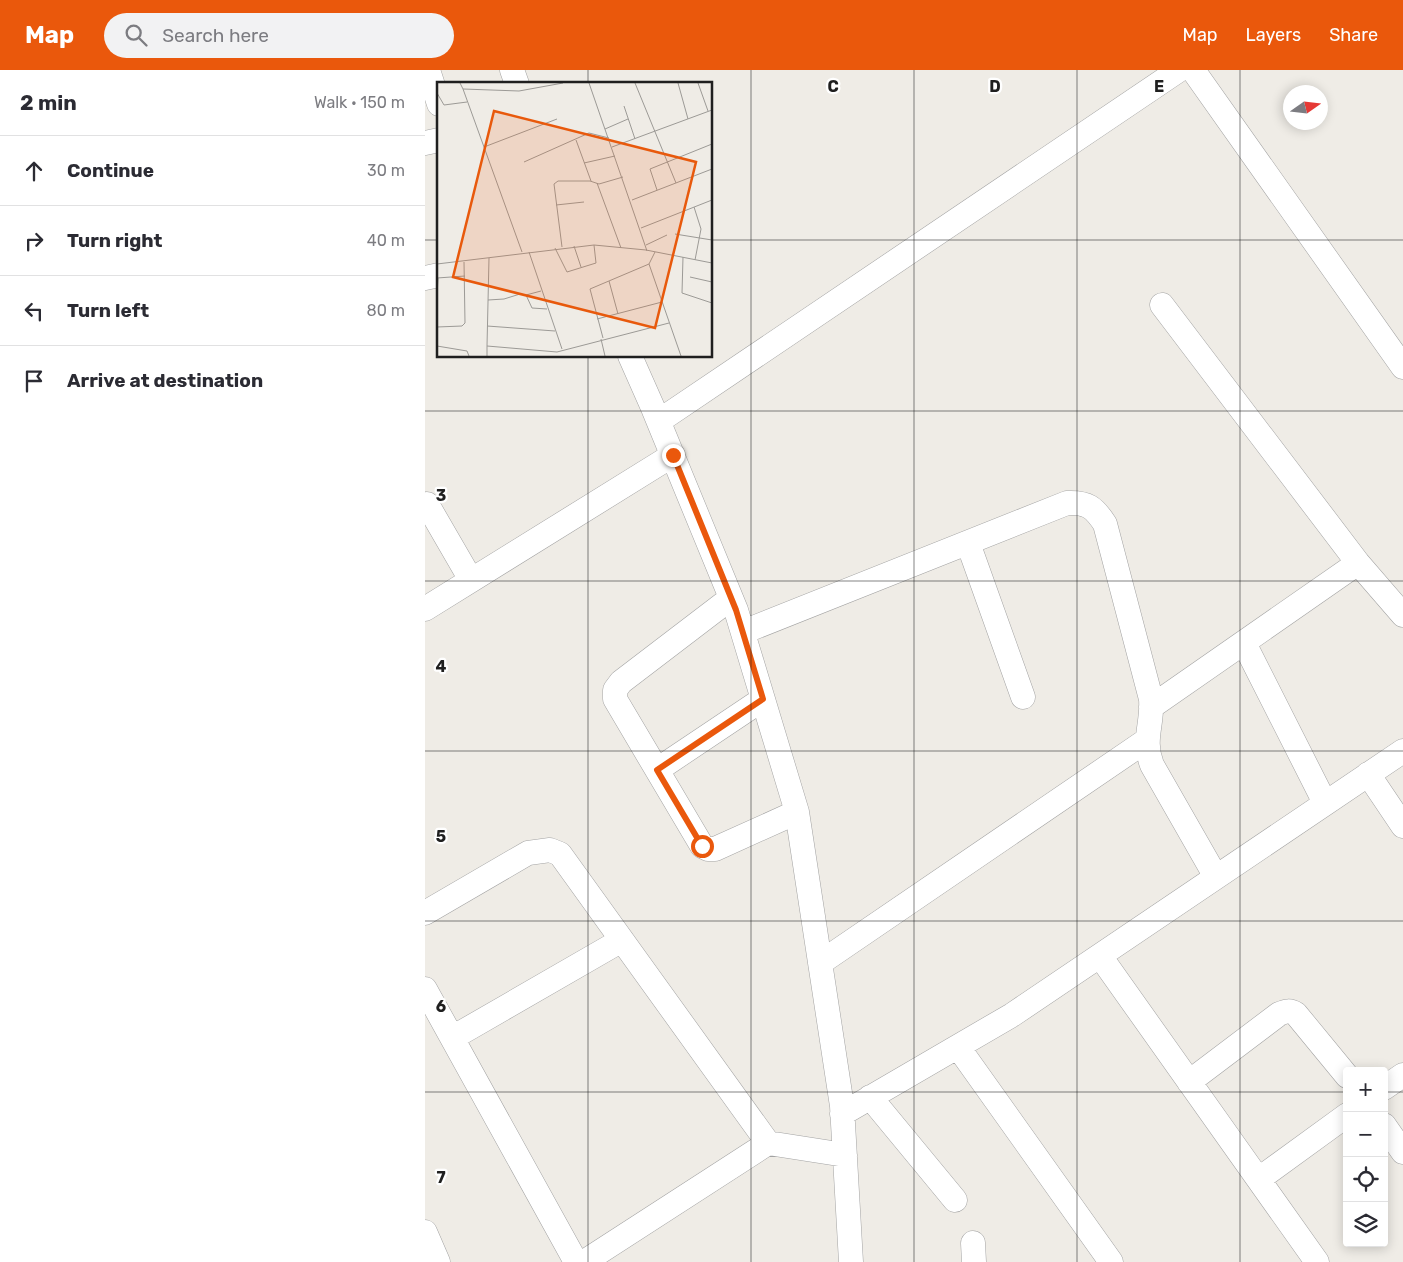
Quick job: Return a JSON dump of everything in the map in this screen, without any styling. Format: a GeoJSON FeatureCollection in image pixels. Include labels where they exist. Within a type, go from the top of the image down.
{"type":"FeatureCollection","features":[{"type":"Feature","properties":{"kind":"street"},"geometry":{"type":"LineString","coordinates":[[428,70],[437,98]]}},
{"type":"Feature","properties":{"kind":"street"},"geometry":{"type":"LineString","coordinates":[[512,70],[516,82]]}},
{"type":"Feature","properties":{"kind":"street"},"geometry":{"type":"LineString","coordinates":[[659,421],[1179,70]]}},
{"type":"Feature","properties":{"kind":"street"},"geometry":{"type":"LineString","coordinates":[[1193,70],[1403,367]]}},
{"type":"Feature","properties":{"kind":"street"},"geometry":{"type":"LineString","coordinates":[[1162,305],[1358,563],[1403,614]]}},
{"type":"Feature","properties":{"kind":"street"},"geometry":{"type":"LineString","coordinates":[[631,358],[659,421],[731,598],[797,812],[842,1114],[851,1262]]}},
{"type":"Feature","properties":{"kind":"street"},"geometry":{"type":"LineString","coordinates":[[425,609],[673,455]]}},
{"type":"Feature","properties":{"kind":"street"},"geometry":{"type":"LineString","coordinates":[[426,498],[471,580]]}},
{"type":"Feature","properties":{"kind":"street"},"geometry":{"type":"LineString","coordinates":[[743,632],[1067,503],[1081,502],[1096,510],[1105,524],[1151,699],[1152,713],[1147,740],[1147,753],[1216,877]]}},
{"type":"Feature","properties":{"kind":"street"},"geometry":{"type":"LineString","coordinates":[[968,542],[1023,697]]}},
{"type":"Feature","properties":{"kind":"street"},"geometry":{"type":"LineString","coordinates":[[1151,707],[1358,563]]}},
{"type":"Feature","properties":{"kind":"street"},"geometry":{"type":"LineString","coordinates":[[731,598],[621,682],[615,690],[615,699],[702,846],[708,849],[715,849],[797,812]]}},
{"type":"Feature","properties":{"kind":"street"},"geometry":{"type":"LineString","coordinates":[[1243,643],[1325,803]]}},
{"type":"Feature","properties":{"kind":"street"},"geometry":{"type":"LineString","coordinates":[[657,770],[763,699]]}},
{"type":"Feature","properties":{"kind":"street"},"geometry":{"type":"LineString","coordinates":[[821,963],[1147,740]]}},
{"type":"Feature","properties":{"kind":"street"},"geometry":{"type":"LineString","coordinates":[[842,1114],[1012,1015],[1403,751]]}},
{"type":"Feature","properties":{"kind":"street"},"geometry":{"type":"LineString","coordinates":[[1368,774],[1403,826]]}},
{"type":"Feature","properties":{"kind":"street"},"geometry":{"type":"LineString","coordinates":[[425,913],[528,853],[550,850],[560,854],[768,1143]]}},
{"type":"Feature","properties":{"kind":"street"},"geometry":{"type":"LineString","coordinates":[[452,1038],[622,940]]}},
{"type":"Feature","properties":{"kind":"street"},"geometry":{"type":"LineString","coordinates":[[1100,956],[1317,1262]]}},
{"type":"Feature","properties":{"kind":"street"},"geometry":{"type":"LineString","coordinates":[[425,989],[576,1262]]}},
{"type":"Feature","properties":{"kind":"street"},"geometry":{"type":"LineString","coordinates":[[1189,1082],[1279,1014],[1291,1011],[1296,1014],[1343,1071]]}},
{"type":"Feature","properties":{"kind":"street"},"geometry":{"type":"LineString","coordinates":[[958,1047],[1111,1262]]}},
{"type":"Feature","properties":{"kind":"street"},"geometry":{"type":"LineString","coordinates":[[1388,1085],[1403,1075]]}},
{"type":"Feature","properties":{"kind":"street"},"geometry":{"type":"LineString","coordinates":[[870,1097],[955,1200]]}},
{"type":"Feature","properties":{"kind":"street"},"geometry":{"type":"LineString","coordinates":[[1259,1179],[1343,1119]]}},
{"type":"Feature","properties":{"kind":"street"},"geometry":{"type":"LineString","coordinates":[[1388,1131],[1403,1152]]}},
{"type":"Feature","properties":{"kind":"street"},"geometry":{"type":"LineString","coordinates":[[584,1262],[768,1143],[845,1156]]}},
{"type":"Feature","properties":{"kind":"street"},"geometry":{"type":"LineString","coordinates":[[425,1232],[438,1262]]}},
{"type":"Feature","properties":{"kind":"route"},"geometry":{"type":"LineString","coordinates":[[673,455],[736,610],[763,699],[657,770],[702,846]]}}]}
